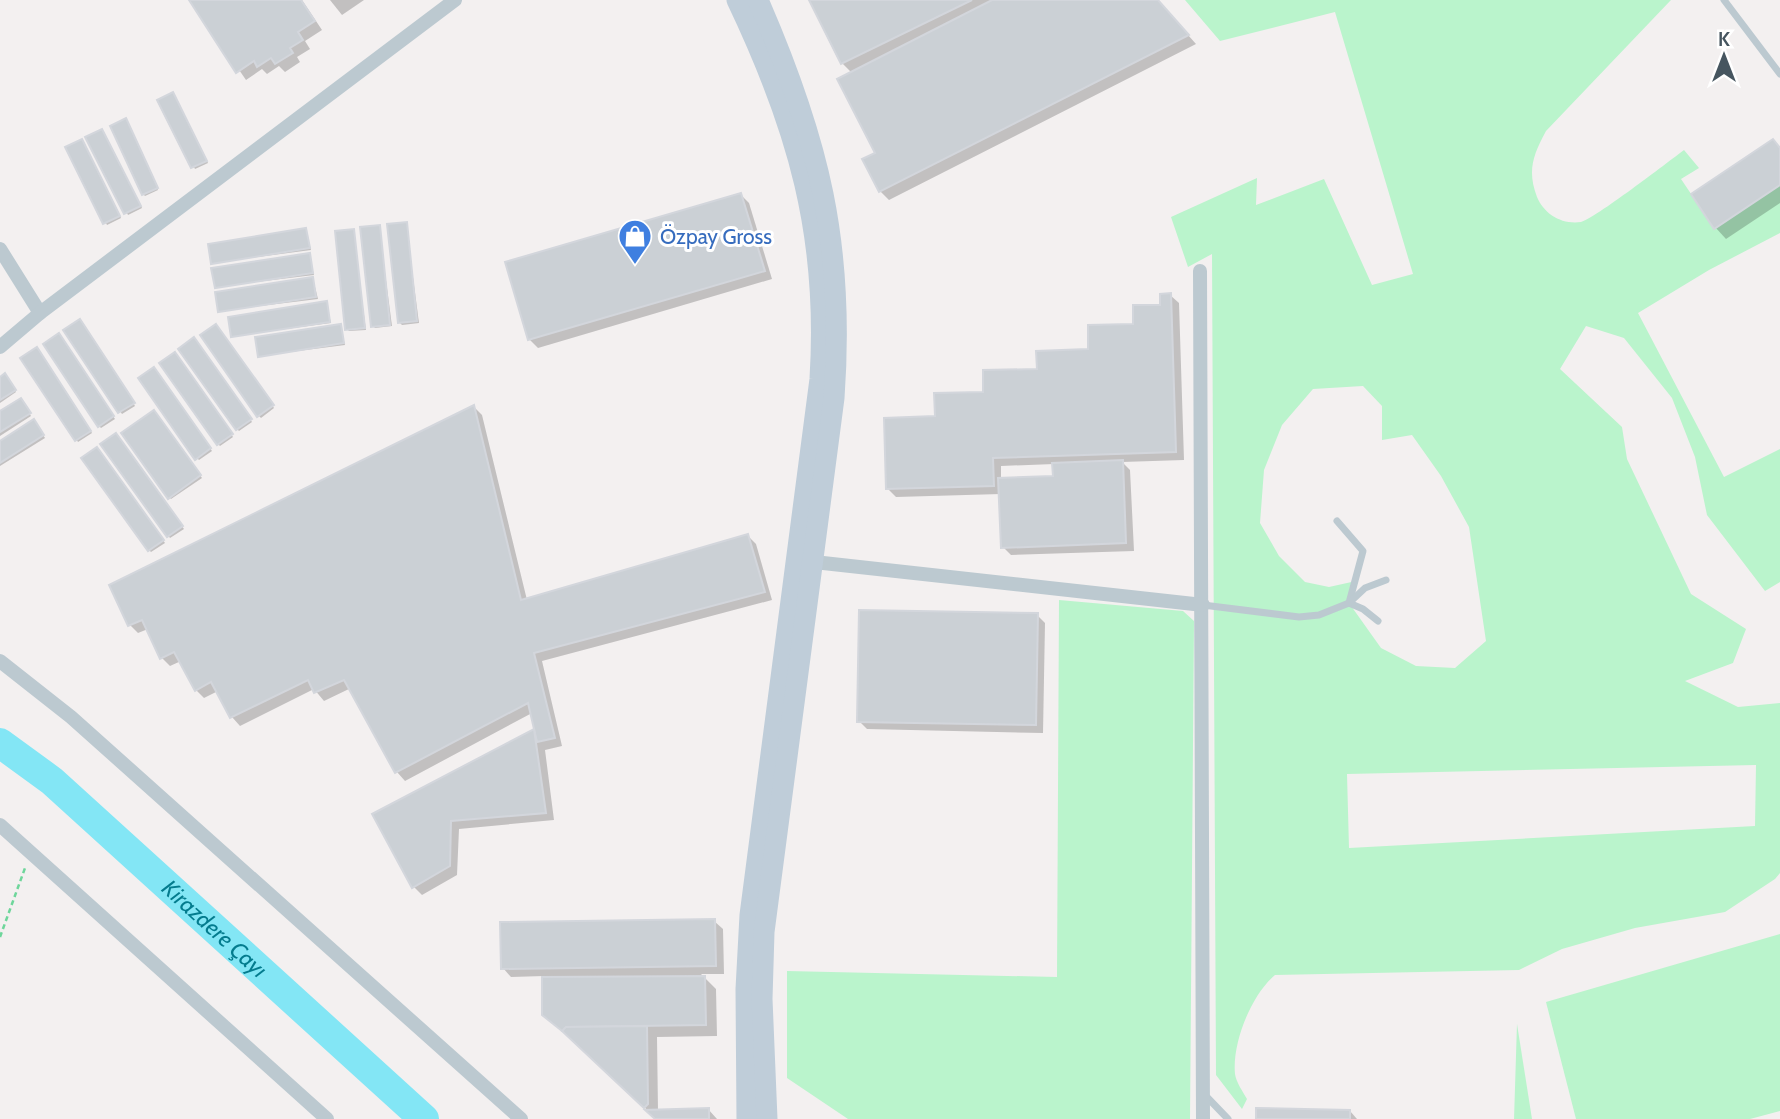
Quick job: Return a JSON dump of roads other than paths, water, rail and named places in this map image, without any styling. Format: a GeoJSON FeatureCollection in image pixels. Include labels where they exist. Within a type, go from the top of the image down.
{"type":"FeatureCollection","features":[{"type":"Feature","properties":{"kind":"main road"},"geometry":{"type":"LineString","coordinates":[[737,0],[787,116],[817,240],[822,354],[805,561],[764,932],[762,999],[767,1119]]}},
{"type":"Feature","properties":{"kind":"main road"},"geometry":{"type":"LineString","coordinates":[[747,1119],[746,989],[750,915],[836,362],[835,264],[826,199],[806,126],[758,0]]}},
{"type":"Feature","properties":{"kind":"street"},"geometry":{"type":"LineString","coordinates":[[0,348],[40,313],[454,0]]}},
{"type":"Feature","properties":{"kind":"street"},"geometry":{"type":"LineString","coordinates":[[0,249],[40,313]]}},
{"type":"Feature","properties":{"kind":"street"},"geometry":{"type":"LineString","coordinates":[[1200,271],[1203,1119]]}},
{"type":"Feature","properties":{"kind":"street"},"geometry":{"type":"LineString","coordinates":[[805,561],[1203,605]]}},
{"type":"Feature","properties":{"kind":"street"},"geometry":{"type":"LineString","coordinates":[[0,661],[71,718],[522,1119]]}},
{"type":"Feature","properties":{"kind":"street"},"geometry":{"type":"LineString","coordinates":[[0,825],[327,1119]]}},
{"type":"Feature","properties":{"kind":"lane"},"geometry":{"type":"LineString","coordinates":[[1724,0],[1780,74]]}},
{"type":"Feature","properties":{"kind":"lane"},"geometry":{"type":"LineString","coordinates":[[1337,521],[1363,551],[1349,603]]}},
{"type":"Feature","properties":{"kind":"lane"},"geometry":{"type":"LineString","coordinates":[[1203,605],[1299,617],[1319,615],[1349,603],[1365,588],[1386,580]]}},
{"type":"Feature","properties":{"kind":"lane"},"geometry":{"type":"LineString","coordinates":[[1349,603],[1363,609],[1378,621]]}},
{"type":"Feature","properties":{"kind":"lane"},"geometry":{"type":"LineString","coordinates":[[1203,1094],[1228,1119]]}},
{"type":"Feature","properties":{"kind":"waterway","name":"Kirazdere Çayı"},"geometry":{"type":"LineString","coordinates":[[0,743],[52,781],[424,1119]]}},
{"type":"Feature","properties":{"kind":"place","name":"Özpay Gross"},"geometry":{"type":"Point","coordinates":[635,266]}}]}
